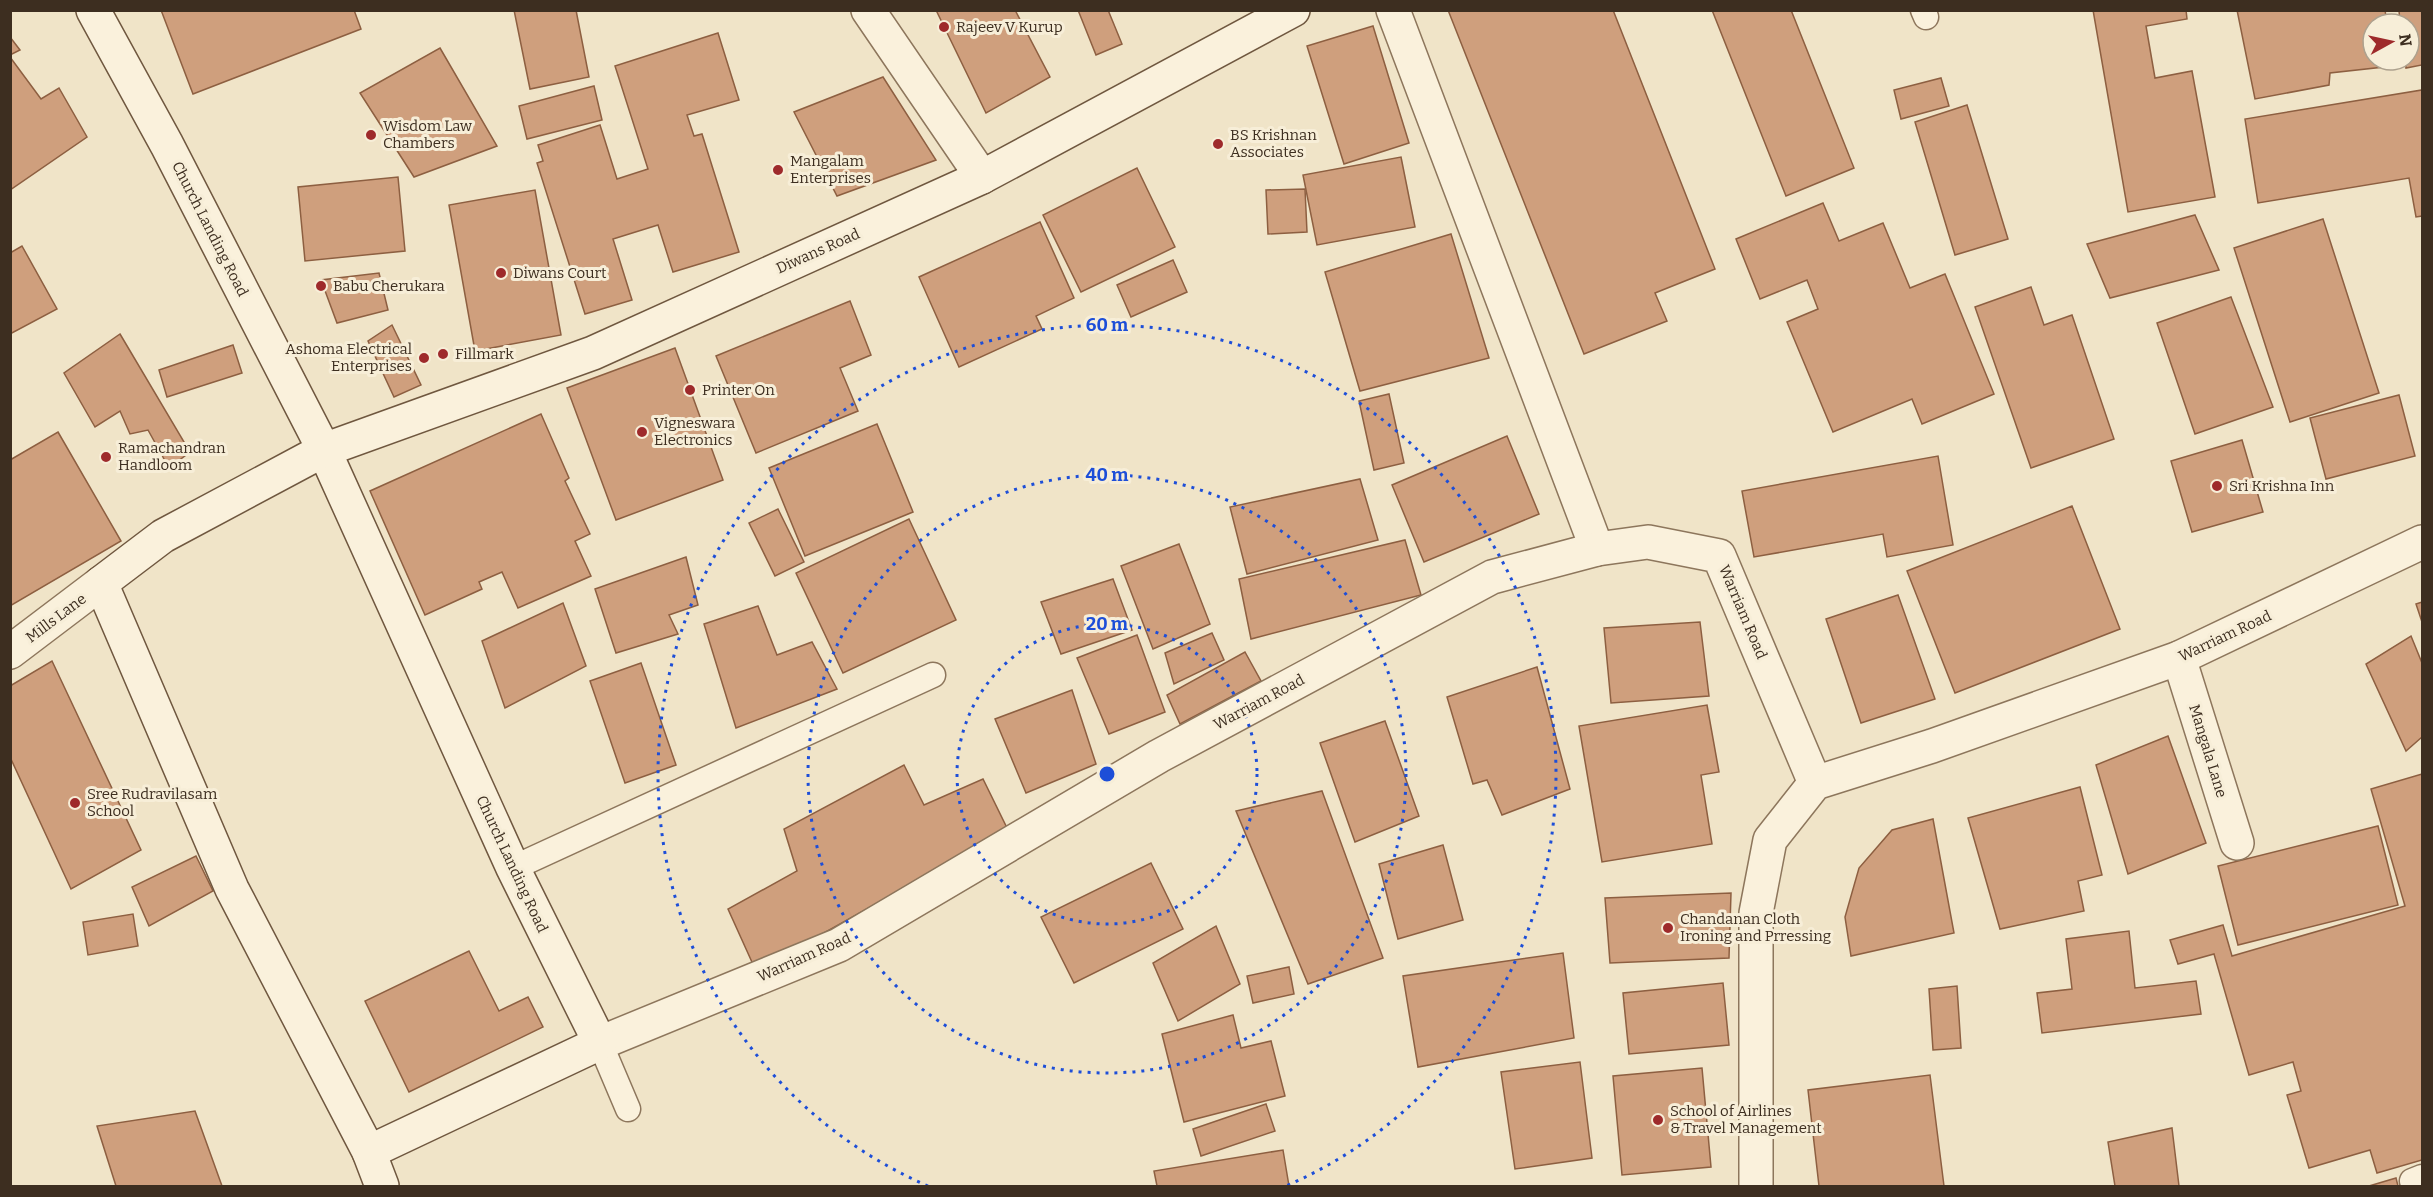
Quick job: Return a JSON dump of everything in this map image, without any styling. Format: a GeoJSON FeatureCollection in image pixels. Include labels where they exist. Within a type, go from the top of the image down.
{"type":"FeatureCollection","features":[{"type":"Feature","properties":{"kind":"street","name":"Church Landing Road"},"geometry":{"type":"LineString","coordinates":[[93,10],[167,145],[324,450],[513,868],[600,1043]]}},
{"type":"Feature","properties":{"kind":"street"},"geometry":{"type":"LineString","coordinates":[[868,10],[982,177]]}},
{"type":"Feature","properties":{"kind":"street","name":"Diwans Road"},"geometry":{"type":"LineString","coordinates":[[324,450],[594,353],[982,177],[1293,10]]}},
{"type":"Feature","properties":{"kind":"street"},"geometry":{"type":"LineString","coordinates":[[1393,10],[1597,549]]}},
{"type":"Feature","properties":{"kind":"street"},"geometry":{"type":"LineString","coordinates":[[324,450],[163,536],[102,583],[232,889],[369,1152],[382,1186]]}},
{"type":"Feature","properties":{"kind":"street","name":"Warriam Road"},"geometry":{"type":"LineString","coordinates":[[600,1043],[839,945],[1159,756],[1492,577],[1597,549],[1648,542],[1719,556],[1815,783],[1932,746],[2179,658],[2422,542]]}},
{"type":"Feature","properties":{"kind":"street","name":"Mills Lane"},"geometry":{"type":"LineString","coordinates":[[10,652],[102,583]]}},
{"type":"Feature","properties":{"kind":"street","name":"Mangala Lane"},"geometry":{"type":"LineString","coordinates":[[2179,658],[2237,843]]}},
{"type":"Feature","properties":{"kind":"street"},"geometry":{"type":"LineString","coordinates":[[1756,1186],[1756,913],[1770,840],[1815,783]]}},
{"type":"Feature","properties":{"kind":"street"},"geometry":{"type":"LineString","coordinates":[[369,1152],[600,1043]]}},
{"type":"Feature","properties":{"kind":"lane"},"geometry":{"type":"LineString","coordinates":[[513,868],[933,675]]}},
{"type":"Feature","properties":{"kind":"lane"},"geometry":{"type":"LineString","coordinates":[[600,1043],[628,1109]]}},
{"type":"Feature","properties":{"kind":"building"},"geometry":{"type":"Polygon","coordinates":[[[161,10],[354,10],[361,29],[193,94],[161,10]]]}},
{"type":"Feature","properties":{"kind":"building"},"geometry":{"type":"Polygon","coordinates":[[[514,10],[576,10],[589,77],[530,89],[514,10]]]}},
{"type":"Feature","properties":{"kind":"building"},"geometry":{"type":"Polygon","coordinates":[[[936,10],[1015,10],[1050,77],[986,113],[936,10]]]}},
{"type":"Feature","properties":{"kind":"building"},"geometry":{"type":"Polygon","coordinates":[[[1078,10],[1108,10],[1122,44],[1096,55],[1078,10]]]}},
{"type":"Feature","properties":{"kind":"building"},"geometry":{"type":"Polygon","coordinates":[[[1448,10],[1613,10],[1715,269],[1655,293],[1667,321],[1584,354],[1448,10]]]}},
{"type":"Feature","properties":{"kind":"building"},"geometry":{"type":"Polygon","coordinates":[[[1712,10],[1791,10],[1854,168],[1786,196],[1712,10]]]}},
{"type":"Feature","properties":{"kind":"building"},"geometry":{"type":"Polygon","coordinates":[[[2093,10],[2186,10],[2187,19],[2146,26],[2155,78],[2192,71],[2215,197],[2128,212],[2093,10]]]}},
{"type":"Feature","properties":{"kind":"building"},"geometry":{"type":"Polygon","coordinates":[[[2237,10],[2385,10],[2385,12],[2361,12],[2361,70],[2330,73],[2329,85],[2255,99],[2237,10]]]}},
{"type":"Feature","properties":{"kind":"building"},"geometry":{"type":"Polygon","coordinates":[[[2399,10],[2422,10],[2422,65],[2421,12],[2399,12],[2399,10]]]}},
{"type":"Feature","properties":{"kind":"building"},"geometry":{"type":"Polygon","coordinates":[[[1373,26],[1409,143],[1344,164],[1307,46],[1373,26]]]}},
{"type":"Feature","properties":{"kind":"building"},"geometry":{"type":"Polygon","coordinates":[[[718,33],[739,100],[687,115],[694,136],[702,134],[739,252],[673,272],[658,225],[613,239],[632,300],[585,314],[537,163],[543,161],[538,145],[600,125],[617,179],[648,169],[615,66],[718,33]]]}},
{"type":"Feature","properties":{"kind":"building"},"geometry":{"type":"Polygon","coordinates":[[[10,37],[20,50],[10,55],[10,37]]]}},
{"type":"Feature","properties":{"kind":"building"},"geometry":{"type":"Polygon","coordinates":[[[440,48],[497,146],[414,177],[360,93],[440,48]]]}},
{"type":"Feature","properties":{"kind":"building"},"geometry":{"type":"Polygon","coordinates":[[[10,57],[41,99],[59,88],[87,137],[10,190],[10,57]]]}},
{"type":"Feature","properties":{"kind":"building"},"geometry":{"type":"Polygon","coordinates":[[[883,77],[936,160],[837,196],[794,112],[883,77]]]}},
{"type":"Feature","properties":{"kind":"building"},"geometry":{"type":"Polygon","coordinates":[[[1941,78],[1949,106],[1901,119],[1894,90],[1941,78]]]}},
{"type":"Feature","properties":{"kind":"building"},"geometry":{"type":"Polygon","coordinates":[[[594,86],[602,120],[527,139],[519,106],[594,86]]]}},
{"type":"Feature","properties":{"kind":"building"},"geometry":{"type":"Polygon","coordinates":[[[2422,90],[2422,216],[2416,217],[2409,178],[2258,203],[2245,119],[2422,90]]]}},
{"type":"Feature","properties":{"kind":"building"},"geometry":{"type":"Polygon","coordinates":[[[1967,105],[2008,239],[1955,255],[1915,122],[1967,105]]]}},
{"type":"Feature","properties":{"kind":"building"},"geometry":{"type":"Polygon","coordinates":[[[1401,157],[1415,227],[1317,245],[1303,175],[1401,157]]]}},
{"type":"Feature","properties":{"kind":"building"},"geometry":{"type":"Polygon","coordinates":[[[1137,168],[1175,247],[1081,292],[1043,215],[1137,168]]]}},
{"type":"Feature","properties":{"kind":"building"},"geometry":{"type":"Polygon","coordinates":[[[398,177],[405,251],[305,261],[298,187],[398,177]]]}},
{"type":"Feature","properties":{"kind":"building"},"geometry":{"type":"Polygon","coordinates":[[[1305,189],[1307,232],[1268,234],[1266,190],[1305,189]]]}},
{"type":"Feature","properties":{"kind":"building"},"geometry":{"type":"Polygon","coordinates":[[[535,190],[561,335],[475,351],[449,205],[535,190]]]}},
{"type":"Feature","properties":{"kind":"building"},"geometry":{"type":"Polygon","coordinates":[[[1823,203],[1839,241],[1883,223],[1910,288],[1945,274],[1994,394],[1922,424],[1912,399],[1833,432],[1787,322],[1818,309],[1807,280],[1760,299],[1736,239],[1823,203]]]}},
{"type":"Feature","properties":{"kind":"building"},"geometry":{"type":"Polygon","coordinates":[[[2195,215],[2219,270],[2110,298],[2087,244],[2195,215]]]}},
{"type":"Feature","properties":{"kind":"building"},"geometry":{"type":"Polygon","coordinates":[[[2323,219],[2379,393],[2290,422],[2234,248],[2323,219]]]}},
{"type":"Feature","properties":{"kind":"building"},"geometry":{"type":"Polygon","coordinates":[[[1040,222],[1074,298],[1036,316],[1042,329],[959,367],[919,277],[1040,222]]]}},
{"type":"Feature","properties":{"kind":"building"},"geometry":{"type":"Polygon","coordinates":[[[1451,234],[1489,358],[1360,391],[1325,272],[1451,234]]]}},
{"type":"Feature","properties":{"kind":"building"},"geometry":{"type":"Polygon","coordinates":[[[22,246],[57,309],[10,334],[10,253],[22,246]]]}},
{"type":"Feature","properties":{"kind":"building"},"geometry":{"type":"Polygon","coordinates":[[[1173,260],[1187,292],[1131,317],[1117,285],[1173,260]]]}},
{"type":"Feature","properties":{"kind":"building"},"geometry":{"type":"Polygon","coordinates":[[[379,273],[388,310],[337,323],[321,280],[379,273]]]}},
{"type":"Feature","properties":{"kind":"building"},"geometry":{"type":"Polygon","coordinates":[[[2031,287],[2044,325],[2072,315],[2114,439],[2031,468],[1975,307],[2031,287]]]}},
{"type":"Feature","properties":{"kind":"building"},"geometry":{"type":"Polygon","coordinates":[[[2231,297],[2273,407],[2195,434],[2157,323],[2231,297]]]}},
{"type":"Feature","properties":{"kind":"building"},"geometry":{"type":"Polygon","coordinates":[[[850,301],[871,355],[840,368],[858,411],[756,453],[716,356],[850,301]]]}},
{"type":"Feature","properties":{"kind":"building"},"geometry":{"type":"Polygon","coordinates":[[[392,325],[421,385],[394,397],[368,341],[392,325]]]}},
{"type":"Feature","properties":{"kind":"building"},"geometry":{"type":"Polygon","coordinates":[[[120,334],[190,452],[169,468],[148,430],[130,434],[120,411],[95,427],[64,373],[120,334]]]}},
{"type":"Feature","properties":{"kind":"building"},"geometry":{"type":"Polygon","coordinates":[[[233,345],[242,373],[167,397],[159,370],[233,345]]]}},
{"type":"Feature","properties":{"kind":"building"},"geometry":{"type":"Polygon","coordinates":[[[675,348],[723,480],[616,520],[567,388],[675,348]]]}},
{"type":"Feature","properties":{"kind":"building"},"geometry":{"type":"Polygon","coordinates":[[[1389,394],[1404,463],[1374,470],[1359,401],[1389,394]]]}},
{"type":"Feature","properties":{"kind":"building"},"geometry":{"type":"Polygon","coordinates":[[[2399,395],[2415,456],[2326,479],[2310,418],[2399,395]]]}},
{"type":"Feature","properties":{"kind":"building"},"geometry":{"type":"Polygon","coordinates":[[[541,414],[569,478],[565,481],[590,534],[575,541],[591,576],[518,608],[502,572],[479,582],[482,589],[425,615],[370,491],[541,414]]]}},
{"type":"Feature","properties":{"kind":"building"},"geometry":{"type":"Polygon","coordinates":[[[877,424],[913,512],[805,556],[769,468],[877,424]]]}},
{"type":"Feature","properties":{"kind":"building"},"geometry":{"type":"Polygon","coordinates":[[[58,432],[121,541],[10,606],[10,460],[58,432]]]}},
{"type":"Feature","properties":{"kind":"building"},"geometry":{"type":"Polygon","coordinates":[[[1507,436],[1539,514],[1424,562],[1392,485],[1507,436]]]}},
{"type":"Feature","properties":{"kind":"building","name":"Sri Krishna Inn"},"geometry":{"type":"Polygon","coordinates":[[[2242,440],[2263,512],[2192,532],[2171,461],[2242,440]]]}},
{"type":"Feature","properties":{"kind":"building"},"geometry":{"type":"Polygon","coordinates":[[[1938,456],[1953,545],[1887,557],[1883,534],[1754,557],[1742,491],[1938,456]]]}},
{"type":"Feature","properties":{"kind":"building"},"geometry":{"type":"Polygon","coordinates":[[[1360,479],[1378,540],[1247,574],[1230,507],[1360,479]]]}},
{"type":"Feature","properties":{"kind":"building"},"geometry":{"type":"Polygon","coordinates":[[[2072,506],[2120,629],[1955,693],[1907,571],[2072,506]]]}},
{"type":"Feature","properties":{"kind":"building"},"geometry":{"type":"Polygon","coordinates":[[[778,509],[804,562],[775,576],[749,523],[778,509]]]}},
{"type":"Feature","properties":{"kind":"building"},"geometry":{"type":"Polygon","coordinates":[[[909,519],[956,620],[843,673],[796,573],[909,519]]]}},
{"type":"Feature","properties":{"kind":"building"},"geometry":{"type":"Polygon","coordinates":[[[1405,540],[1421,595],[1251,639],[1239,579],[1405,540]]]}},
{"type":"Feature","properties":{"kind":"building"},"geometry":{"type":"Polygon","coordinates":[[[1179,544],[1210,624],[1153,649],[1121,566],[1179,544]]]}},
{"type":"Feature","properties":{"kind":"building"},"geometry":{"type":"Polygon","coordinates":[[[686,557],[698,605],[669,615],[678,634],[616,653],[595,589],[686,557]]]}},
{"type":"Feature","properties":{"kind":"building"},"geometry":{"type":"Polygon","coordinates":[[[1113,579],[1132,630],[1061,654],[1041,602],[1113,579]]]}},
{"type":"Feature","properties":{"kind":"building"},"geometry":{"type":"Polygon","coordinates":[[[1898,595],[1935,699],[1861,723],[1826,619],[1898,595]]]}},
{"type":"Feature","properties":{"kind":"building"},"geometry":{"type":"Polygon","coordinates":[[[2422,602],[2422,622],[2416,604],[2422,602]]]}},
{"type":"Feature","properties":{"kind":"building"},"geometry":{"type":"Polygon","coordinates":[[[563,603],[586,666],[505,708],[482,641],[563,603]]]}},
{"type":"Feature","properties":{"kind":"building"},"geometry":{"type":"Polygon","coordinates":[[[758,606],[777,655],[812,642],[837,689],[736,728],[704,624],[758,606]]]}},
{"type":"Feature","properties":{"kind":"building"},"geometry":{"type":"Polygon","coordinates":[[[1700,622],[1709,696],[1611,703],[1604,628],[1700,622]]]}},
{"type":"Feature","properties":{"kind":"building"},"geometry":{"type":"Polygon","coordinates":[[[1212,633],[1224,660],[1174,684],[1165,653],[1212,633]]]}},
{"type":"Feature","properties":{"kind":"building"},"geometry":{"type":"Polygon","coordinates":[[[1137,635],[1165,712],[1109,734],[1077,658],[1137,635]]]}},
{"type":"Feature","properties":{"kind":"building"},"geometry":{"type":"Polygon","coordinates":[[[2411,636],[2422,663],[2422,737],[2406,751],[2366,664],[2411,636]]]}},
{"type":"Feature","properties":{"kind":"building"},"geometry":{"type":"Polygon","coordinates":[[[1245,652],[1261,681],[1180,724],[1167,695],[1245,652]]]}},
{"type":"Feature","properties":{"kind":"building","name":"Sree Rudravilasam School"},"geometry":{"type":"Polygon","coordinates":[[[52,661],[141,850],[71,889],[10,757],[10,686],[52,661]]]}},
{"type":"Feature","properties":{"kind":"building"},"geometry":{"type":"Polygon","coordinates":[[[641,663],[676,765],[625,783],[590,681],[641,663]]]}},
{"type":"Feature","properties":{"kind":"building"},"geometry":{"type":"Polygon","coordinates":[[[1537,667],[1570,789],[1502,815],[1487,780],[1473,784],[1447,697],[1537,667]]]}},
{"type":"Feature","properties":{"kind":"building"},"geometry":{"type":"Polygon","coordinates":[[[1072,690],[1096,764],[1026,793],[995,719],[1072,690]]]}},
{"type":"Feature","properties":{"kind":"building"},"geometry":{"type":"Polygon","coordinates":[[[1707,705],[1719,772],[1701,775],[1712,844],[1602,862],[1579,726],[1707,705]]]}},
{"type":"Feature","properties":{"kind":"building"},"geometry":{"type":"Polygon","coordinates":[[[1385,721],[1419,816],[1355,842],[1320,743],[1385,721]]]}},
{"type":"Feature","properties":{"kind":"building"},"geometry":{"type":"Polygon","coordinates":[[[2168,736],[2206,843],[2128,874],[2096,765],[2168,736]]]}},
{"type":"Feature","properties":{"kind":"building"},"geometry":{"type":"Polygon","coordinates":[[[904,765],[924,805],[983,779],[1008,830],[756,971],[728,909],[797,871],[784,829],[904,765]]]}},
{"type":"Feature","properties":{"kind":"building"},"geometry":{"type":"Polygon","coordinates":[[[2422,774],[2422,1160],[2377,1173],[2370,1150],[2309,1168],[2287,1095],[2301,1091],[2293,1062],[2249,1075],[2214,954],[2178,964],[2170,940],[2223,925],[2232,956],[2405,906],[2371,789],[2422,774]]]}},
{"type":"Feature","properties":{"kind":"building"},"geometry":{"type":"Polygon","coordinates":[[[2080,787],[2102,875],[2078,881],[2084,911],[2000,929],[1968,818],[2080,787]]]}},
{"type":"Feature","properties":{"kind":"building"},"geometry":{"type":"Polygon","coordinates":[[[1322,791],[1383,958],[1308,984],[1236,811],[1322,791]]]}},
{"type":"Feature","properties":{"kind":"building"},"geometry":{"type":"Polygon","coordinates":[[[1933,819],[1954,933],[1851,956],[1845,917],[1859,868],[1892,830],[1933,819]]]}},
{"type":"Feature","properties":{"kind":"building"},"geometry":{"type":"Polygon","coordinates":[[[2378,826],[2398,905],[2238,945],[2218,866],[2378,826]]]}},
{"type":"Feature","properties":{"kind":"building"},"geometry":{"type":"Polygon","coordinates":[[[1443,845],[1463,920],[1398,939],[1379,864],[1443,845]]]}},
{"type":"Feature","properties":{"kind":"building"},"geometry":{"type":"Polygon","coordinates":[[[196,856],[213,891],[149,926],[132,887],[196,856]]]}},
{"type":"Feature","properties":{"kind":"building"},"geometry":{"type":"Polygon","coordinates":[[[1151,863],[1183,929],[1074,983],[1041,917],[1151,863]]]}},
{"type":"Feature","properties":{"kind":"building","name":"Chandanan Cloth Ironing and Prressing"},"geometry":{"type":"Polygon","coordinates":[[[1731,893],[1729,958],[1610,963],[1605,898],[1731,893]]]}},
{"type":"Feature","properties":{"kind":"building"},"geometry":{"type":"Polygon","coordinates":[[[133,914],[138,946],[88,955],[83,922],[133,914]]]}},
{"type":"Feature","properties":{"kind":"building"},"geometry":{"type":"Polygon","coordinates":[[[1216,926],[1240,984],[1178,1021],[1153,963],[1216,926]]]}},
{"type":"Feature","properties":{"kind":"building"},"geometry":{"type":"Polygon","coordinates":[[[2129,931],[2135,988],[2196,981],[2201,1014],[2042,1033],[2037,993],[2072,989],[2066,939],[2129,931]]]}},
{"type":"Feature","properties":{"kind":"building"},"geometry":{"type":"Polygon","coordinates":[[[469,951],[499,1011],[528,997],[543,1027],[409,1092],[365,1001],[469,951]]]}},
{"type":"Feature","properties":{"kind":"building"},"geometry":{"type":"Polygon","coordinates":[[[1563,953],[1574,1038],[1418,1067],[1403,976],[1563,953]]]}},
{"type":"Feature","properties":{"kind":"building"},"geometry":{"type":"Polygon","coordinates":[[[1289,967],[1294,994],[1253,1003],[1247,976],[1289,967]]]}},
{"type":"Feature","properties":{"kind":"building"},"geometry":{"type":"Polygon","coordinates":[[[1723,983],[1729,1045],[1629,1054],[1623,993],[1723,983]]]}},
{"type":"Feature","properties":{"kind":"building"},"geometry":{"type":"Polygon","coordinates":[[[1957,986],[1961,1048],[1933,1050],[1929,989],[1957,986]]]}},
{"type":"Feature","properties":{"kind":"building"},"geometry":{"type":"Polygon","coordinates":[[[1233,1015],[1241,1048],[1271,1041],[1285,1096],[1184,1122],[1162,1034],[1233,1015]]]}},
{"type":"Feature","properties":{"kind":"building"},"geometry":{"type":"Polygon","coordinates":[[[1580,1062],[1592,1158],[1515,1169],[1501,1072],[1580,1062]]]}},
{"type":"Feature","properties":{"kind":"building"},"geometry":{"type":"Polygon","coordinates":[[[1702,1068],[1711,1167],[1622,1175],[1613,1076],[1702,1068]]]}},
{"type":"Feature","properties":{"kind":"building"},"geometry":{"type":"Polygon","coordinates":[[[1930,1075],[1944,1186],[1819,1186],[1808,1090],[1930,1075]]]}},
{"type":"Feature","properties":{"kind":"building"},"geometry":{"type":"Polygon","coordinates":[[[1266,1104],[1275,1131],[1201,1156],[1193,1129],[1266,1104]]]}},
{"type":"Feature","properties":{"kind":"building"},"geometry":{"type":"Polygon","coordinates":[[[195,1111],[222,1186],[116,1186],[97,1126],[195,1111]]]}},
{"type":"Feature","properties":{"kind":"building"},"geometry":{"type":"Polygon","coordinates":[[[2172,1128],[2179,1186],[2115,1186],[2108,1142],[2172,1128]]]}},
{"type":"Feature","properties":{"kind":"building"},"geometry":{"type":"Polygon","coordinates":[[[1283,1150],[1289,1186],[1157,1186],[1154,1171],[1283,1150]]]}},
{"type":"Feature","properties":{"kind":"building"},"geometry":{"type":"Polygon","coordinates":[[[2396,1178],[2398,1186],[2369,1186],[2396,1178]]]}},
{"type":"Feature","properties":{"kind":"place","name":"Rajeev V Kurup"},"geometry":{"type":"Point","coordinates":[944,27]}},
{"type":"Feature","properties":{"kind":"place","name":"Wisdom Law Chambers"},"geometry":{"type":"Point","coordinates":[371,135]}},
{"type":"Feature","properties":{"kind":"place","name":"BS Krishnan Associates"},"geometry":{"type":"Point","coordinates":[1218,144]}},
{"type":"Feature","properties":{"kind":"place","name":"Mangalam Enterprises"},"geometry":{"type":"Point","coordinates":[778,170]}},
{"type":"Feature","properties":{"kind":"place","name":"Diwans Court"},"geometry":{"type":"Point","coordinates":[501,273]}},
{"type":"Feature","properties":{"kind":"place","name":"Babu Cherukara"},"geometry":{"type":"Point","coordinates":[321,286]}},
{"type":"Feature","properties":{"kind":"place","name":"Fillmark"},"geometry":{"type":"Point","coordinates":[443,354]}},
{"type":"Feature","properties":{"kind":"place","name":"Ashoma Electrical Enterprises"},"geometry":{"type":"Point","coordinates":[424,358]}},
{"type":"Feature","properties":{"kind":"place","name":"Printer On"},"geometry":{"type":"Point","coordinates":[690,390]}},
{"type":"Feature","properties":{"kind":"place","name":"Vigneswara Electronics"},"geometry":{"type":"Point","coordinates":[642,432]}},
{"type":"Feature","properties":{"kind":"place","name":"Ramachandran Handloom"},"geometry":{"type":"Point","coordinates":[106,457]}},
{"type":"Feature","properties":{"kind":"place","name":"Sri Krishna Inn"},"geometry":{"type":"Point","coordinates":[2217,486]}},
{"type":"Feature","properties":{"kind":"place","name":"Sree Rudravilasam School"},"geometry":{"type":"Point","coordinates":[75,803]}},
{"type":"Feature","properties":{"kind":"place","name":"Chandanan Cloth Ironing and Prressing"},"geometry":{"type":"Point","coordinates":[1668,928]}},
{"type":"Feature","properties":{"kind":"place","name":"School of Airlines & Travel Management"},"geometry":{"type":"Point","coordinates":[1658,1120]}}]}
